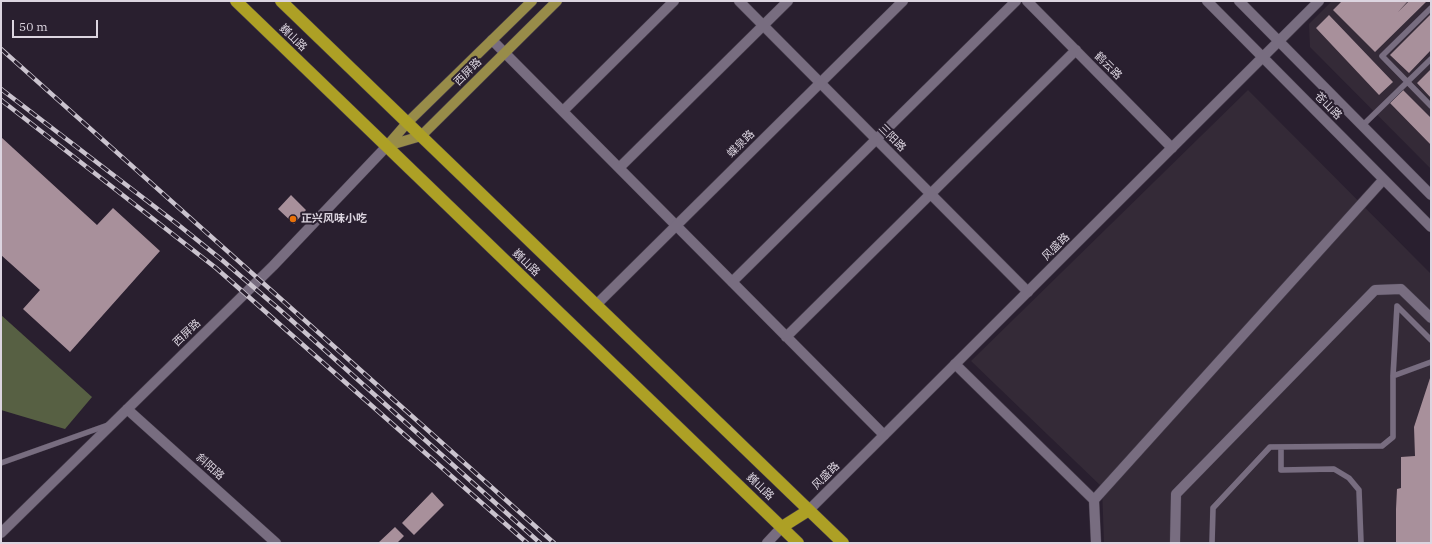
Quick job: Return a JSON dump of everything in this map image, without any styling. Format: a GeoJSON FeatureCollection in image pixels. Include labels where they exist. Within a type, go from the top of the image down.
{"type":"FeatureCollection","features":[{"type":"Feature","properties":{"kind":"highway","name":"巍山路"},"geometry":{"type":"LineString","coordinates":[[236,1],[798,543]]}},
{"type":"Feature","properties":{"kind":"highway","name":"巍山路"},"geometry":{"type":"LineString","coordinates":[[281,1],[843,543]]}},
{"type":"Feature","properties":{"kind":"highway"},"geometry":{"type":"LineString","coordinates":[[782,527],[809,510]]}},
{"type":"Feature","properties":{"kind":"main road","name":"西屏路"},"geometry":{"type":"LineString","coordinates":[[387,146],[407,123],[532,1]]}},
{"type":"Feature","properties":{"kind":"main road","name":"西屏路"},"geometry":{"type":"LineString","coordinates":[[387,146],[421,136],[557,1]]}},
{"type":"Feature","properties":{"kind":"street"},"geometry":{"type":"LineString","coordinates":[[563,111],[674,1]]}},
{"type":"Feature","properties":{"kind":"street","name":"三阳路"},"geometry":{"type":"LineString","coordinates":[[739,1],[1028,292]]}},
{"type":"Feature","properties":{"kind":"street"},"geometry":{"type":"LineString","coordinates":[[619,168],[788,1]]}},
{"type":"Feature","properties":{"kind":"street","name":"蝶泉路"},"geometry":{"type":"LineString","coordinates":[[596,305],[903,1]]}},
{"type":"Feature","properties":{"kind":"street"},"geometry":{"type":"LineString","coordinates":[[732,282],[1016,1]]}},
{"type":"Feature","properties":{"kind":"street","name":"鹤云路"},"geometry":{"type":"LineString","coordinates":[[1027,1],[1172,148]]}},
{"type":"Feature","properties":{"kind":"street","name":"苍山路"},"geometry":{"type":"LineString","coordinates":[[1208,1],[1431,227]]}},
{"type":"Feature","properties":{"kind":"street","name":"苍山路"},"geometry":{"type":"LineString","coordinates":[[1239,1],[1431,195]]}},
{"type":"Feature","properties":{"kind":"street","name":"风盛路"},"geometry":{"type":"LineString","coordinates":[[809,510],[1320,1]]}},
{"type":"Feature","properties":{"kind":"street"},"geometry":{"type":"LineString","coordinates":[[492,40],[884,435]]}},
{"type":"Feature","properties":{"kind":"street"},"geometry":{"type":"LineString","coordinates":[[786,337],[1076,50]]}},
{"type":"Feature","properties":{"kind":"street","name":"西屏路"},"geometry":{"type":"LineString","coordinates":[[1,533],[273,266],[387,146]]}},
{"type":"Feature","properties":{"kind":"street"},"geometry":{"type":"LineString","coordinates":[[1094,500],[1383,180]]}},
{"type":"Feature","properties":{"kind":"street"},"geometry":{"type":"LineString","coordinates":[[1175,543],[1176,494],[1375,290],[1401,289],[1431,318]]}},
{"type":"Feature","properties":{"kind":"street"},"geometry":{"type":"LineString","coordinates":[[955,364],[1094,500],[1096,543]]}},
{"type":"Feature","properties":{"kind":"street","name":"斜阳路"},"geometry":{"type":"LineString","coordinates":[[127,409],[276,543]]}},
{"type":"Feature","properties":{"kind":"street"},"geometry":{"type":"LineString","coordinates":[[767,543],[782,527]]}},
{"type":"Feature","properties":{"kind":"lane"},"geometry":{"type":"LineString","coordinates":[[1431,8],[1382,56],[1431,106]]}},
{"type":"Feature","properties":{"kind":"lane"},"geometry":{"type":"LineString","coordinates":[[1362,126],[1431,60]]}},
{"type":"Feature","properties":{"kind":"lane"},"geometry":{"type":"LineString","coordinates":[[1212,543],[1213,508],[1270,447],[1382,446],[1393,437],[1393,376],[1397,306],[1431,340]]}},
{"type":"Feature","properties":{"kind":"lane"},"geometry":{"type":"LineString","coordinates":[[1393,376],[1431,362]]}},
{"type":"Feature","properties":{"kind":"lane"},"geometry":{"type":"LineString","coordinates":[[1,463],[111,425]]}},
{"type":"Feature","properties":{"kind":"lane"},"geometry":{"type":"LineString","coordinates":[[1281,447],[1282,470],[1334,469],[1349,478],[1359,490],[1361,543]]}},
{"type":"Feature","properties":{"kind":"shaded area"},"geometry":{"type":"Polygon","coordinates":[[[1332,1],[1431,1],[1431,169],[1310,47],[1309,24],[1332,1]]]}},
{"type":"Feature","properties":{"kind":"shaded area"},"geometry":{"type":"Polygon","coordinates":[[[1248,90],[1431,274],[1431,543],[1104,543],[1102,487],[971,361],[1248,90]]]}},
{"type":"Feature","properties":{"kind":"green space"},"geometry":{"type":"Polygon","coordinates":[[[1,315],[92,397],[65,429],[1,410],[1,315]]]}},
{"type":"Feature","properties":{"kind":"building"},"geometry":{"type":"Polygon","coordinates":[[[1342,1],[1408,1],[1398,12],[1409,1],[1427,1],[1375,52],[1333,10],[1342,1]]]}},
{"type":"Feature","properties":{"kind":"building"},"geometry":{"type":"Polygon","coordinates":[[[1431,14],[1431,50],[1409,73],[1390,55],[1431,14]]]}},
{"type":"Feature","properties":{"kind":"building"},"geometry":{"type":"Polygon","coordinates":[[[1329,15],[1393,82],[1379,95],[1316,28],[1329,15]]]}},
{"type":"Feature","properties":{"kind":"building"},"geometry":{"type":"Polygon","coordinates":[[[1431,69],[1431,98],[1417,83],[1431,69]]]}},
{"type":"Feature","properties":{"kind":"building"},"geometry":{"type":"Polygon","coordinates":[[[1403,90],[1431,118],[1431,145],[1390,103],[1403,90]]]}},
{"type":"Feature","properties":{"kind":"building"},"geometry":{"type":"Polygon","coordinates":[[[1,137],[97,225],[113,208],[160,251],[70,352],[23,309],[40,290],[1,255],[1,137]]]}},
{"type":"Feature","properties":{"kind":"building"},"geometry":{"type":"Polygon","coordinates":[[[291,195],[306,210],[294,224],[278,209],[291,195]]]}},
{"type":"Feature","properties":{"kind":"building"},"geometry":{"type":"Polygon","coordinates":[[[1431,375],[1431,543],[1396,543],[1397,489],[1401,488],[1401,457],[1415,456],[1414,427],[1431,375]]]}},
{"type":"Feature","properties":{"kind":"building"},"geometry":{"type":"Polygon","coordinates":[[[432,492],[444,505],[414,535],[402,523],[432,492]]]}},
{"type":"Feature","properties":{"kind":"building"},"geometry":{"type":"Polygon","coordinates":[[[395,527],[404,536],[397,543],[378,543],[395,527]]]}},
{"type":"Feature","properties":{"kind":"railway"},"geometry":{"type":"LineString","coordinates":[[1,49],[554,543]]}},
{"type":"Feature","properties":{"kind":"railway"},"geometry":{"type":"LineString","coordinates":[[1,89],[222,260],[280,310],[540,543]]}},
{"type":"Feature","properties":{"kind":"railway"},"geometry":{"type":"LineString","coordinates":[[1,100],[216,268],[527,543]]}},
{"type":"Feature","properties":{"kind":"place","name":"正兴风味小吃"},"geometry":{"type":"Point","coordinates":[293,219]}}]}
